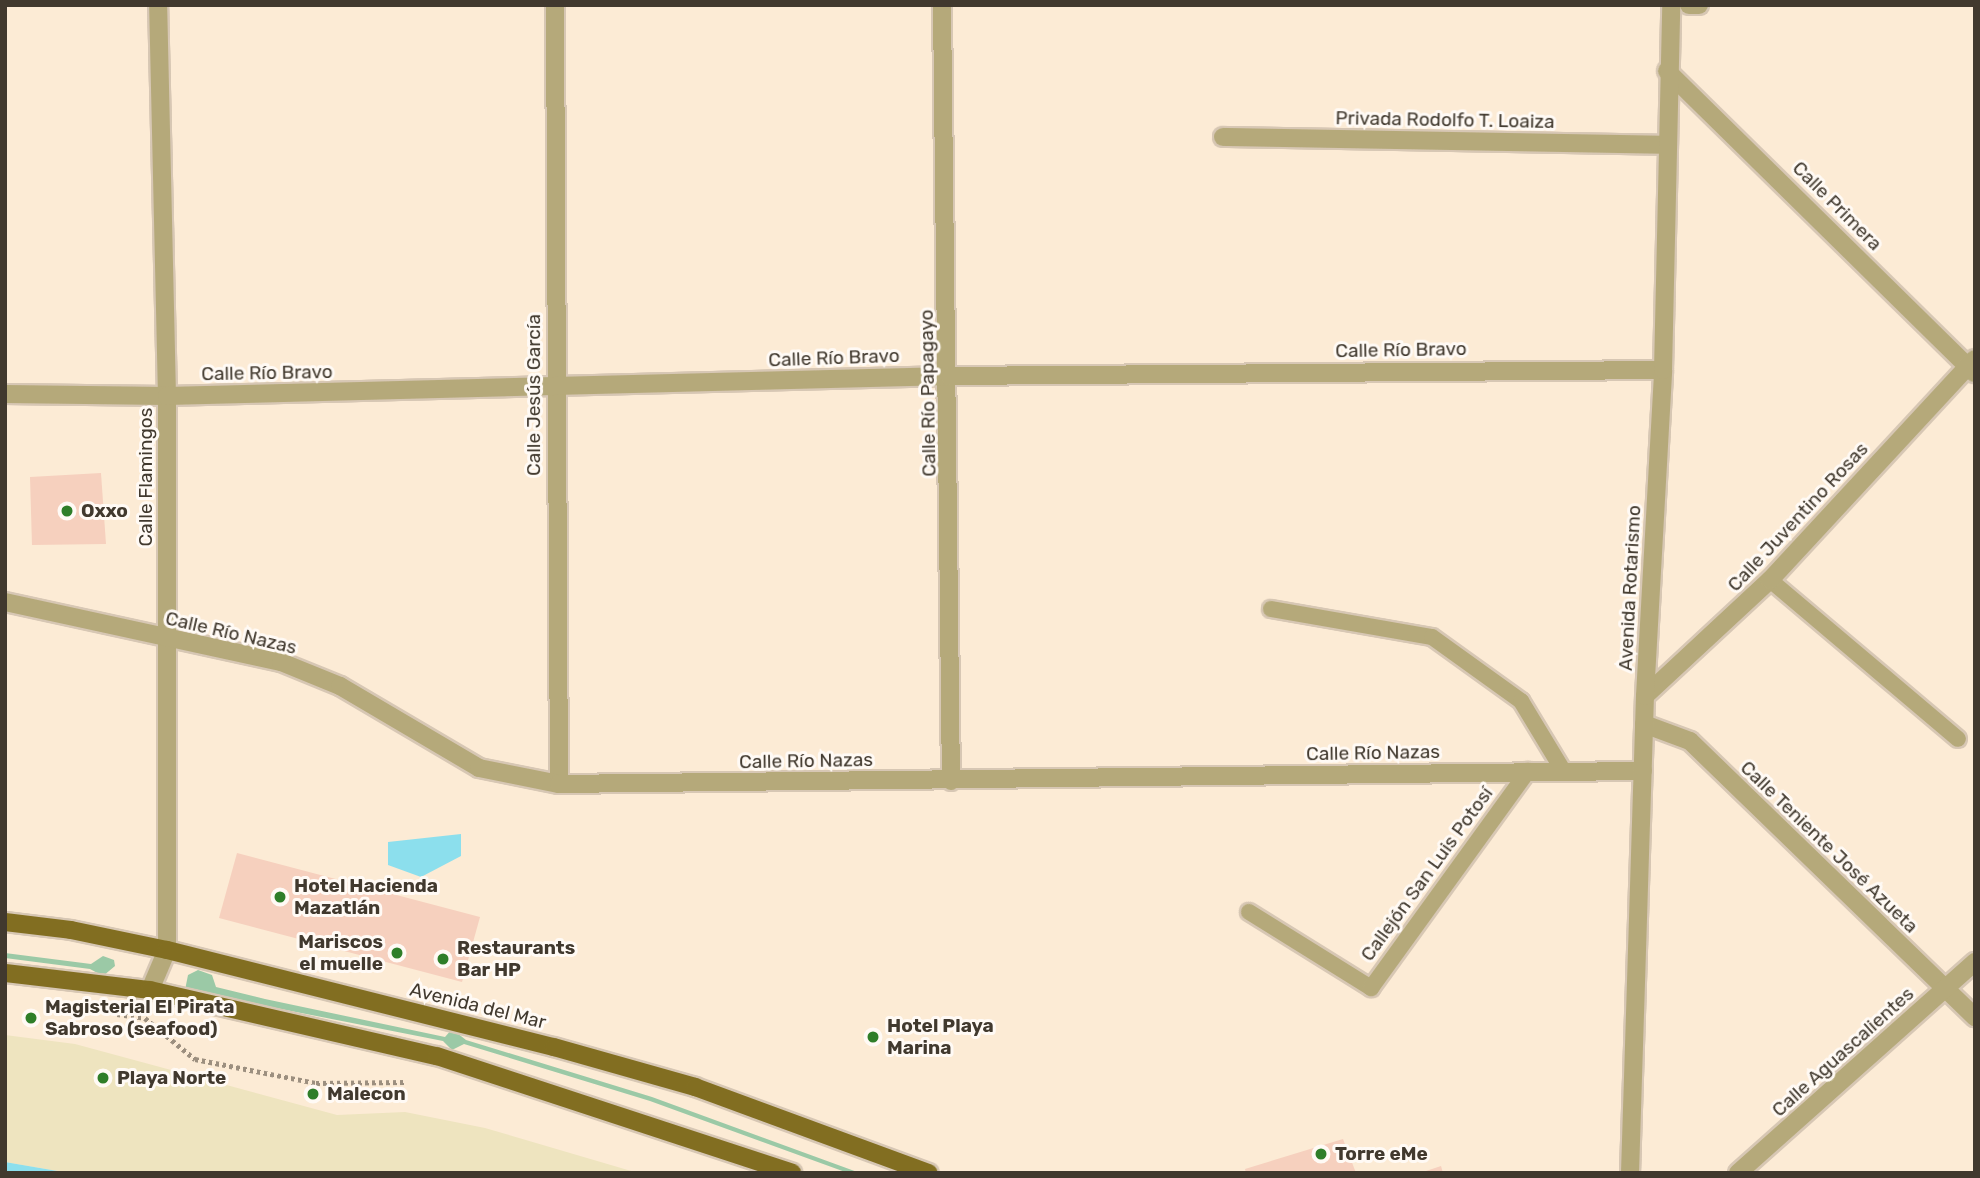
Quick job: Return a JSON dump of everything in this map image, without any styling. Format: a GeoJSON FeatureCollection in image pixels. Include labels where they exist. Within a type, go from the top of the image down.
{"type":"FeatureCollection","features":[{"type":"Feature","properties":{"kind":"main road","name":"Avenida del Mar"},"geometry":{"type":"LineString","coordinates":[[5,922],[71,930],[167,950],[554,1046],[695,1087],[929,1173]]}},
{"type":"Feature","properties":{"kind":"main road"},"geometry":{"type":"LineString","coordinates":[[5,974],[150,990],[437,1056],[792,1173]]}},
{"type":"Feature","properties":{"kind":"street","name":"Calle Flamingos"},"geometry":{"type":"LineString","coordinates":[[158,5],[167,396],[167,950]]}},
{"type":"Feature","properties":{"kind":"street","name":"Calle Jesús García"},"geometry":{"type":"LineString","coordinates":[[555,5],[559,784]]}},
{"type":"Feature","properties":{"kind":"street","name":"Calle Río Papagayo"},"geometry":{"type":"LineString","coordinates":[[942,5],[949,376],[950,781]]}},
{"type":"Feature","properties":{"kind":"street","name":"Avenida Rotarismo"},"geometry":{"type":"LineString","coordinates":[[1630,1173],[1645,696],[1663,370],[1667,71],[1671,5]]}},
{"type":"Feature","properties":{"kind":"street"},"geometry":{"type":"LineString","coordinates":[[1689,5],[1699,5]]}},
{"type":"Feature","properties":{"kind":"street","name":"Calle Primera"},"geometry":{"type":"LineString","coordinates":[[1667,71],[1972,366]]}},
{"type":"Feature","properties":{"kind":"street","name":"Privada Rodolfo T. Loaiza"},"geometry":{"type":"LineString","coordinates":[[1223,137],[1667,145]]}},
{"type":"Feature","properties":{"kind":"street","name":"Calle Juventino Rosas"},"geometry":{"type":"LineString","coordinates":[[1645,696],[1770,580],[1972,366]]}},
{"type":"Feature","properties":{"kind":"street","name":"Calle Río Bravo"},"geometry":{"type":"LineString","coordinates":[[5,394],[167,396],[949,376],[1663,370]]}},
{"type":"Feature","properties":{"kind":"street","name":"Calle Río Nazas"},"geometry":{"type":"LineString","coordinates":[[5,602],[165,639],[281,662],[340,686],[479,768],[559,784],[1643,771]]}},
{"type":"Feature","properties":{"kind":"street","name":"Calle Teniente José Azueta"},"geometry":{"type":"LineString","coordinates":[[1644,724],[1690,741],[1944,990],[1975,1017]]}},
{"type":"Feature","properties":{"kind":"street"},"geometry":{"type":"LineString","coordinates":[[150,990],[167,950]]}},
{"type":"Feature","properties":{"kind":"street","name":"Calle Aguascalientes"},"geometry":{"type":"LineString","coordinates":[[1738,1173],[1975,962]]}},
{"type":"Feature","properties":{"kind":"lane"},"geometry":{"type":"LineString","coordinates":[[1770,580],[1958,739]]}},
{"type":"Feature","properties":{"kind":"lane"},"geometry":{"type":"LineString","coordinates":[[1271,609],[1432,637],[1521,701],[1564,772]]}},
{"type":"Feature","properties":{"kind":"lane","name":"Callejón San Luis Potosí"},"geometry":{"type":"LineString","coordinates":[[1249,912],[1371,988],[1528,771]]}},
{"type":"Feature","properties":{"kind":"path"},"geometry":{"type":"LineString","coordinates":[[107,1012],[145,1018],[195,1059],[316,1083],[406,1082]]}},
{"type":"Feature","properties":{"kind":"green space"},"geometry":{"type":"Polygon","coordinates":[[[5,953],[91,964],[103,956],[114,960],[115,966],[103,976],[90,969],[5,958],[5,953]]]}},
{"type":"Feature","properties":{"kind":"green space"},"geometry":{"type":"Polygon","coordinates":[[[198,970],[212,975],[216,987],[265,999],[445,1037],[452,1029],[466,1040],[652,1097],[860,1173],[848,1173],[650,1101],[464,1044],[452,1050],[443,1041],[185,990],[188,975],[198,970]]]}},
{"type":"Feature","properties":{"kind":"sand","name":"Playa Norte"},"geometry":{"type":"Polygon","coordinates":[[[5,1035],[75,1044],[337,1115],[405,1112],[485,1128],[638,1173],[69,1173],[5,1162],[5,1035]]]}},
{"type":"Feature","properties":{"kind":"water"},"geometry":{"type":"Polygon","coordinates":[[[461,834],[461,856],[421,877],[388,865],[388,842],[461,834]]]}},
{"type":"Feature","properties":{"kind":"water"},"geometry":{"type":"Polygon","coordinates":[[[5,1162],[69,1173],[5,1173],[5,1162]]]}},
{"type":"Feature","properties":{"kind":"building","name":"Oxxo"},"geometry":{"type":"Polygon","coordinates":[[[101,473],[106,544],[32,545],[30,477],[101,473]]]}},
{"type":"Feature","properties":{"kind":"building"},"geometry":{"type":"Polygon","coordinates":[[[237,853],[480,917],[462,982],[219,918],[237,853]]]}},
{"type":"Feature","properties":{"kind":"building","name":"Torre eMe"},"geometry":{"type":"Polygon","coordinates":[[[1343,1139],[1356,1173],[1246,1173],[1245,1169],[1343,1139]]]}},
{"type":"Feature","properties":{"kind":"building","name":"Torre eMe"},"geometry":{"type":"Polygon","coordinates":[[[1441,1166],[1443,1173],[1423,1173],[1423,1172],[1441,1166]]]}},
{"type":"Feature","properties":{"kind":"place","name":"Oxxo"},"geometry":{"type":"Point","coordinates":[67,511]}},
{"type":"Feature","properties":{"kind":"place","name":"Hotel Hacienda Mazatlán"},"geometry":{"type":"Point","coordinates":[280,897]}},
{"type":"Feature","properties":{"kind":"place","name":"Mariscos el muelle"},"geometry":{"type":"Point","coordinates":[397,953]}},
{"type":"Feature","properties":{"kind":"place","name":"Restaurants Bar HP"},"geometry":{"type":"Point","coordinates":[443,959]}},
{"type":"Feature","properties":{"kind":"place","name":"Magisterial El Pirata Sabroso (seafood)"},"geometry":{"type":"Point","coordinates":[31,1018]}},
{"type":"Feature","properties":{"kind":"place","name":"Hotel Playa Marina"},"geometry":{"type":"Point","coordinates":[873,1037]}},
{"type":"Feature","properties":{"kind":"place","name":"Playa Norte"},"geometry":{"type":"Point","coordinates":[103,1078]}},
{"type":"Feature","properties":{"kind":"place","name":"Malecon"},"geometry":{"type":"Point","coordinates":[313,1094]}},
{"type":"Feature","properties":{"kind":"place","name":"Torre eMe"},"geometry":{"type":"Point","coordinates":[1321,1154]}}]}
